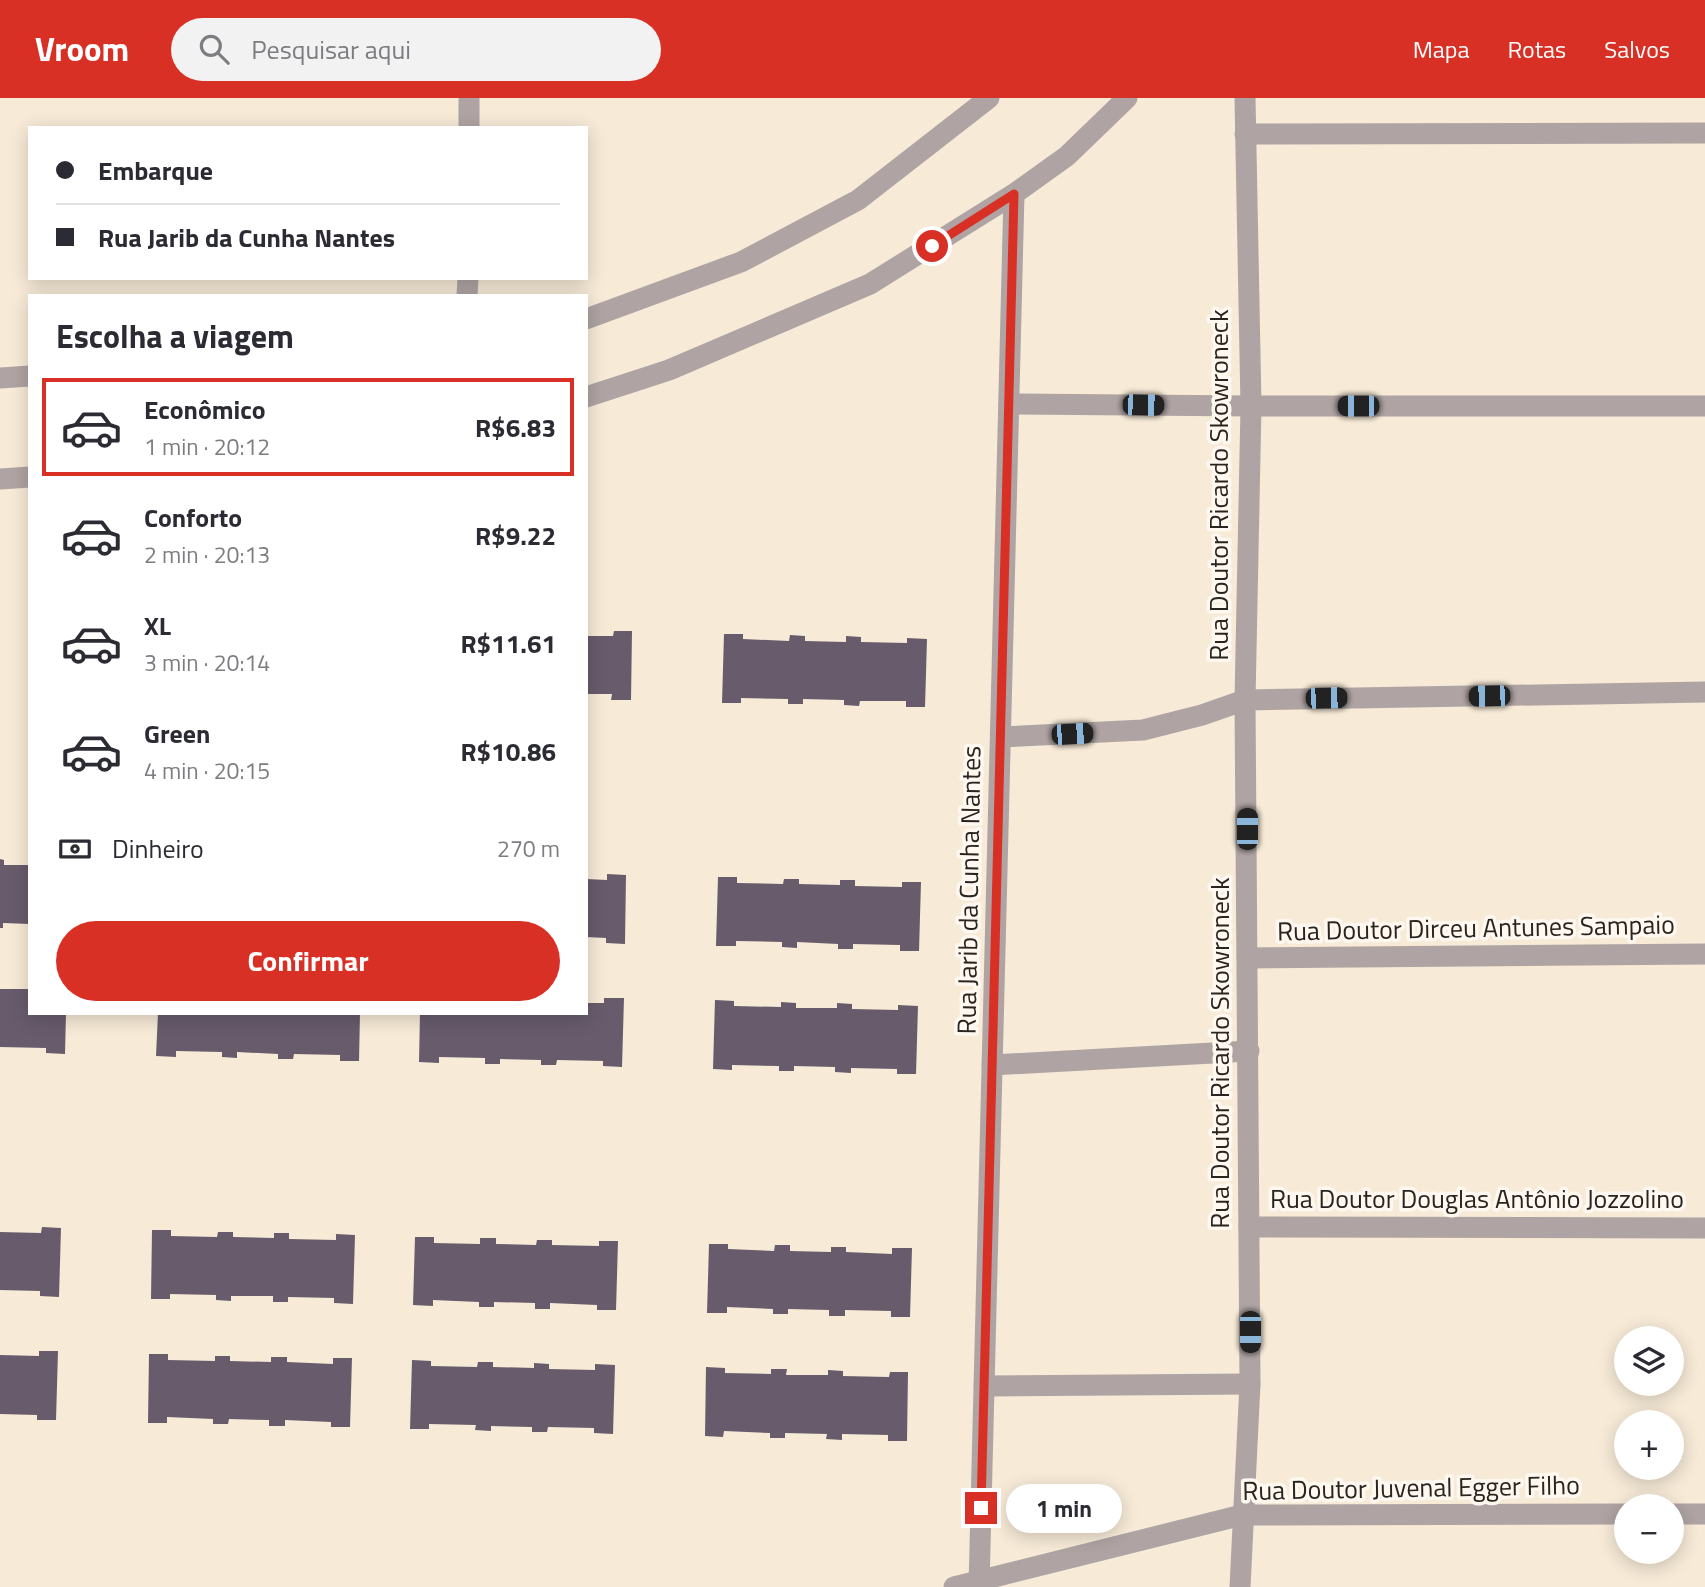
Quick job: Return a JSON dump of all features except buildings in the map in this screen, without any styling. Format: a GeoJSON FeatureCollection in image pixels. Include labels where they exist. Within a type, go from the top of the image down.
{"type":"FeatureCollection","features":[{"type":"Feature","properties":{"kind":"street"},"geometry":{"type":"LineString","coordinates":[[469,98],[469,126]]}},
{"type":"Feature","properties":{"kind":"street"},"geometry":{"type":"LineString","coordinates":[[588,318],[741,262],[858,200],[989,98]]}},
{"type":"Feature","properties":{"kind":"street"},"geometry":{"type":"LineString","coordinates":[[588,396],[669,370],[870,284],[1014,194],[1067,156],[1127,98]]}},
{"type":"Feature","properties":{"kind":"street","name":"Rua Doutor Ricardo Skowroneck"},"geometry":{"type":"LineString","coordinates":[[1240,1587],[1250,1384],[1245,700],[1251,407],[1245,98]]}},
{"type":"Feature","properties":{"kind":"street"},"geometry":{"type":"LineString","coordinates":[[1245,134],[1705,133]]}},
{"type":"Feature","properties":{"kind":"street","name":"Rua Jarib da Cunha Nantes"},"geometry":{"type":"LineString","coordinates":[[979,1585],[1014,194]]}},
{"type":"Feature","properties":{"kind":"street"},"geometry":{"type":"LineString","coordinates":[[0,378],[28,376]]}},
{"type":"Feature","properties":{"kind":"street"},"geometry":{"type":"LineString","coordinates":[[1009,404],[1251,407],[1705,406]]}},
{"type":"Feature","properties":{"kind":"street"},"geometry":{"type":"LineString","coordinates":[[0,479],[28,477]]}},
{"type":"Feature","properties":{"kind":"street"},"geometry":{"type":"LineString","coordinates":[[1000,737],[1143,730],[1202,715],[1245,700],[1705,692]]}},
{"type":"Feature","properties":{"kind":"street","name":"Rua Doutor Dirceu Antunes Sampaio"},"geometry":{"type":"LineString","coordinates":[[1248,958],[1705,954]]}},
{"type":"Feature","properties":{"kind":"street"},"geometry":{"type":"LineString","coordinates":[[992,1065],[1249,1051]]}},
{"type":"Feature","properties":{"kind":"street","name":"Rua Doutor Douglas Antônio Jozzolino"},"geometry":{"type":"LineString","coordinates":[[1249,1227],[1705,1228]]}},
{"type":"Feature","properties":{"kind":"street"},"geometry":{"type":"LineString","coordinates":[[984,1386],[1250,1384]]}},
{"type":"Feature","properties":{"kind":"street","name":"Rua Doutor Juvenal Egger Filho"},"geometry":{"type":"LineString","coordinates":[[954,1587],[979,1585],[1242,1516],[1614,1514]]}},
{"type":"Feature","properties":{"kind":"street"},"geometry":{"type":"LineString","coordinates":[[1684,1514],[1705,1514]]}},
{"type":"Feature","properties":{"kind":"route"},"geometry":{"type":"LineString","coordinates":[[932,246],[1014,194],[981,1508]]}}]}
